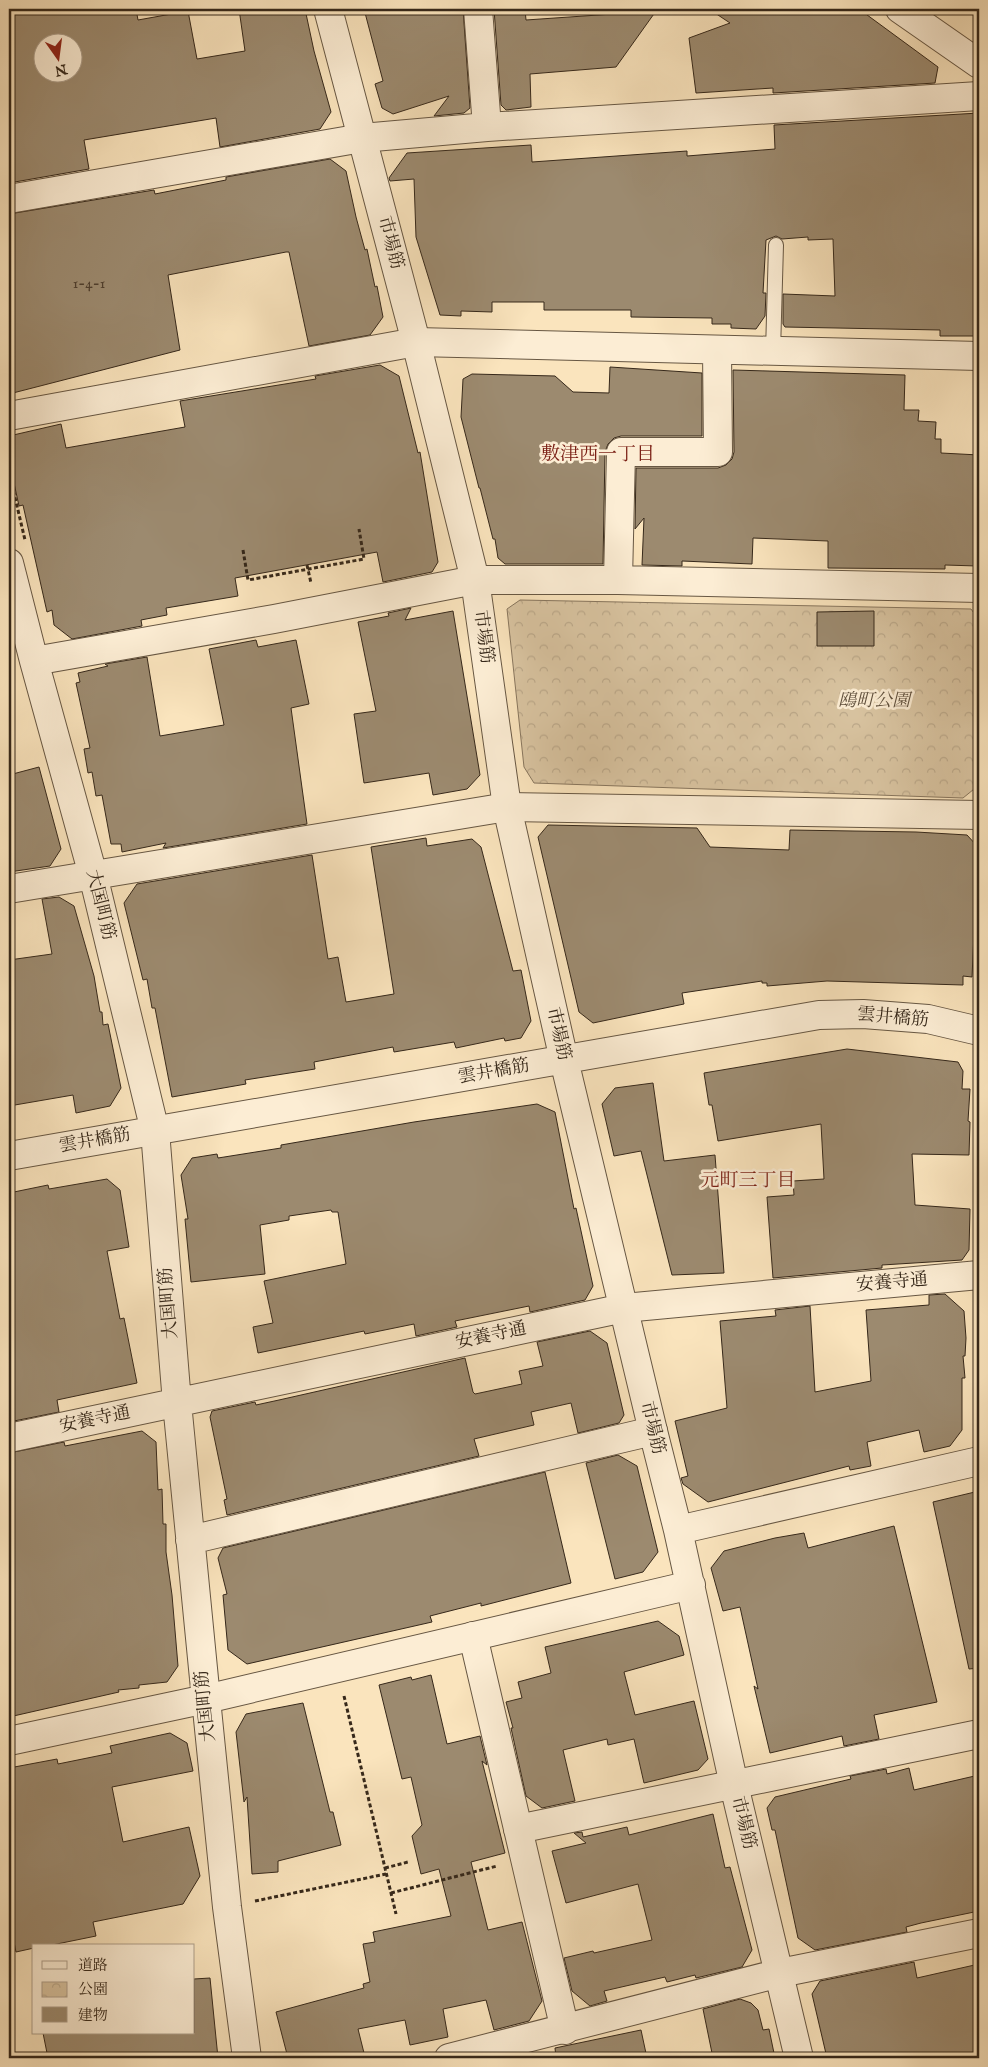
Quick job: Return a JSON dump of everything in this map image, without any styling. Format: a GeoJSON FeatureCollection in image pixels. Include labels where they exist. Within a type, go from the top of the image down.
{"type":"FeatureCollection","features":[{"type":"Feature","properties":{"kind":"street","name":"市場筋"},"geometry":{"type":"LineString","coordinates":[[328,9],[416,342],[475,580],[507,807],[564,1060],[678,1530],[734,1785],[799,2058]]}},
{"type":"Feature","properties":{"kind":"street"},"geometry":{"type":"LineString","coordinates":[[478,9],[487,127]]}},
{"type":"Feature","properties":{"kind":"street"},"geometry":{"type":"LineString","coordinates":[[900,9],[979,64]]}},
{"type":"Feature","properties":{"kind":"street"},"geometry":{"type":"LineString","coordinates":[[9,199],[362,138],[487,127],[979,96]]}},
{"type":"Feature","properties":{"kind":"street"},"geometry":{"type":"LineString","coordinates":[[9,416],[416,342],[979,356]]}},
{"type":"Feature","properties":{"kind":"street"},"geometry":{"type":"LineString","coordinates":[[618,580],[621,452],[718,452],[717,350]]}},
{"type":"Feature","properties":{"kind":"street","name":"大国町筋"},"geometry":{"type":"LineString","coordinates":[[9,563],[34,662],[94,875],[155,1131],[190,1540],[227,1907],[247,2058]]}},
{"type":"Feature","properties":{"kind":"street"},"geometry":{"type":"LineString","coordinates":[[34,662],[345,598],[475,580],[618,580],[979,588]]}},
{"type":"Feature","properties":{"kind":"street"},"geometry":{"type":"LineString","coordinates":[[9,890],[507,807],[979,815]]}},
{"type":"Feature","properties":{"kind":"street","name":"雲井橋筋"},"geometry":{"type":"LineString","coordinates":[[9,1156],[819,1015],[863,1014],[928,1019],[979,1031]]}},
{"type":"Feature","properties":{"kind":"street","name":"安養寺通"},"geometry":{"type":"LineString","coordinates":[[9,1438],[624,1308],[979,1275]]}},
{"type":"Feature","properties":{"kind":"street"},"geometry":{"type":"LineString","coordinates":[[190,1540],[653,1431]]}},
{"type":"Feature","properties":{"kind":"street"},"geometry":{"type":"LineString","coordinates":[[678,1530],[979,1461]]}},
{"type":"Feature","properties":{"kind":"street"},"geometry":{"type":"LineString","coordinates":[[9,1741],[206,1699],[690,1585]]}},
{"type":"Feature","properties":{"kind":"street"},"geometry":{"type":"LineString","coordinates":[[473,1636],[565,2030]]}},
{"type":"Feature","properties":{"kind":"street"},"geometry":{"type":"LineString","coordinates":[[518,1829],[979,1734]]}},
{"type":"Feature","properties":{"kind":"street"},"geometry":{"type":"LineString","coordinates":[[450,2058],[565,2030],[780,1973],[979,1933]]}},
{"type":"Feature","properties":{"kind":"lane"},"geometry":{"type":"LineString","coordinates":[[772,352],[776,245]]}},
{"type":"Feature","properties":{"kind":"path"},"geometry":{"type":"LineString","coordinates":[[243,550],[248,580],[307,567],[364,559],[359,529]]}},
{"type":"Feature","properties":{"kind":"path"},"geometry":{"type":"LineString","coordinates":[[307,567],[312,591]]}},
{"type":"Feature","properties":{"kind":"path"},"geometry":{"type":"LineString","coordinates":[[338,1667],[396,1914]]}},
{"type":"Feature","properties":{"kind":"path"},"geometry":{"type":"LineString","coordinates":[[391,1893],[525,1859]]}},
{"type":"Feature","properties":{"kind":"path"},"geometry":{"type":"LineString","coordinates":[[385,1868],[408,1862]]}},
{"type":"Feature","properties":{"kind":"path"},"geometry":{"type":"LineString","coordinates":[[227,1907],[386,1874]]}},
{"type":"Feature","properties":{"kind":"green space","name":"鴎町公園"},"geometry":{"type":"Polygon","coordinates":[[[520,600],[971,609],[979,620],[979,785],[963,798],[534,783],[524,767],[507,609],[520,600]]]}},
{"type":"Feature","properties":{"kind":"building"},"geometry":{"type":"Polygon","coordinates":[[[9,9],[136,9],[138,20],[188,11],[197,59],[245,51],[239,9],[305,9],[314,51],[331,112],[320,129],[220,147],[216,118],[84,140],[89,169],[9,183],[9,9]]]}},
{"type":"Feature","properties":{"kind":"building"},"geometry":{"type":"Polygon","coordinates":[[[364,9],[463,9],[470,108],[464,113],[434,116],[449,96],[393,114],[382,108],[375,84],[383,81],[364,9]]]}},
{"type":"Feature","properties":{"kind":"building"},"geometry":{"type":"Polygon","coordinates":[[[494,9],[525,9],[526,20],[656,11],[616,67],[530,74],[531,107],[506,110],[501,105],[494,9]]]}},
{"type":"Feature","properties":{"kind":"building"},"geometry":{"type":"Polygon","coordinates":[[[709,9],[859,9],[938,67],[935,83],[773,93],[773,88],[696,93],[689,38],[730,23],[709,9]]]}},
{"type":"Feature","properties":{"kind":"building"},"geometry":{"type":"Polygon","coordinates":[[[979,113],[979,336],[940,336],[940,330],[785,327],[783,324],[783,294],[835,296],[833,239],[808,240],[808,237],[782,239],[776,236],[766,240],[763,293],[766,293],[765,316],[756,329],[731,328],[731,324],[712,324],[712,318],[631,317],[631,310],[544,310],[544,302],[492,302],[492,312],[461,311],[461,316],[440,315],[416,237],[414,179],[390,181],[389,178],[407,153],[531,145],[532,162],[687,151],[687,156],[775,149],[774,125],[979,113]]]}},
{"type":"Feature","properties":{"kind":"building"},"geometry":{"type":"Polygon","coordinates":[[[330,159],[346,171],[356,217],[365,250],[367,249],[375,287],[377,286],[383,317],[370,335],[309,346],[289,252],[286,252],[168,275],[180,350],[9,394],[9,214],[154,190],[155,194],[226,180],[226,177],[330,159]]]}},
{"type":"Feature","properties":{"kind":"building"},"geometry":{"type":"Polygon","coordinates":[[[380,365],[399,376],[418,453],[420,452],[438,562],[432,572],[383,582],[377,552],[235,578],[238,596],[166,608],[167,615],[141,620],[142,626],[72,639],[54,625],[52,610],[47,612],[23,505],[19,506],[9,460],[9,436],[61,424],[66,448],[185,427],[180,401],[316,379],[315,376],[380,365]]]}},
{"type":"Feature","properties":{"kind":"building"},"geometry":{"type":"Polygon","coordinates":[[[610,367],[702,373],[702,436],[621,436],[614,438],[608,444],[605,452],[603,564],[505,564],[498,558],[495,539],[493,539],[461,417],[463,379],[472,374],[555,376],[573,392],[609,393],[610,367]]]}},
{"type":"Feature","properties":{"kind":"building"},"geometry":{"type":"Polygon","coordinates":[[[733,370],[905,375],[904,410],[919,410],[918,421],[936,422],[935,439],[941,439],[941,453],[979,455],[979,554],[977,554],[977,566],[945,565],[945,569],[828,568],[828,541],[753,538],[752,564],[682,561],[682,566],[642,565],[644,518],[635,529],[636,468],[718,468],[726,465],[732,459],[734,452],[733,370]]]}},
{"type":"Feature","properties":{"kind":"building"},"geometry":{"type":"Polygon","coordinates":[[[411,608],[405,620],[453,611],[480,775],[467,789],[433,795],[429,773],[364,783],[354,714],[376,711],[358,622],[389,616],[388,613],[411,608]]]}},
{"type":"Feature","properties":{"kind":"building"},"geometry":{"type":"Polygon","coordinates":[[[874,611],[874,646],[817,646],[817,612],[874,611]]]}},
{"type":"Feature","properties":{"kind":"building"},"geometry":{"type":"Polygon","coordinates":[[[256,640],[258,647],[296,640],[309,704],[291,708],[307,824],[163,848],[166,843],[122,852],[121,844],[111,844],[102,795],[96,796],[92,772],[88,773],[84,749],[90,748],[76,683],[80,682],[78,673],[108,666],[105,664],[147,657],[160,736],[224,725],[209,649],[256,640]]]}},
{"type":"Feature","properties":{"kind":"building"},"geometry":{"type":"Polygon","coordinates":[[[39,767],[61,849],[50,866],[9,872],[9,775],[39,767]]]}},
{"type":"Feature","properties":{"kind":"building"},"geometry":{"type":"Polygon","coordinates":[[[548,825],[697,828],[710,847],[789,850],[790,830],[916,832],[967,835],[978,847],[972,977],[963,976],[963,985],[827,981],[767,986],[767,983],[762,983],[762,981],[682,993],[684,1004],[593,1023],[579,1012],[538,837],[548,825]]]}},
{"type":"Feature","properties":{"kind":"building"},"geometry":{"type":"Polygon","coordinates":[[[426,838],[427,846],[472,839],[481,847],[513,971],[521,970],[531,1021],[521,1038],[505,1041],[504,1038],[456,1048],[454,1042],[394,1052],[393,1047],[314,1062],[315,1069],[245,1080],[246,1084],[172,1097],[155,1008],[152,1008],[147,979],[143,980],[124,903],[137,884],[312,855],[328,959],[338,957],[346,1002],[394,994],[371,847],[426,838]]]}},
{"type":"Feature","properties":{"kind":"building"},"geometry":{"type":"Polygon","coordinates":[[[59,897],[74,906],[94,976],[103,1025],[108,1024],[121,1088],[110,1106],[76,1113],[73,1095],[9,1106],[9,960],[52,954],[42,899],[59,897]]]}},
{"type":"Feature","properties":{"kind":"building"},"geometry":{"type":"Polygon","coordinates":[[[847,1049],[958,1062],[963,1071],[962,1089],[970,1089],[968,1121],[970,1122],[969,1155],[912,1154],[915,1205],[970,1209],[969,1250],[962,1260],[882,1265],[882,1268],[773,1278],[767,1197],[794,1195],[793,1181],[824,1179],[821,1124],[718,1141],[712,1105],[709,1105],[704,1073],[847,1049]]]}},
{"type":"Feature","properties":{"kind":"building"},"geometry":{"type":"Polygon","coordinates":[[[653,1083],[664,1161],[715,1155],[724,1273],[672,1275],[641,1151],[614,1156],[602,1104],[615,1088],[653,1083]]]}},
{"type":"Feature","properties":{"kind":"building"},"geometry":{"type":"Polygon","coordinates":[[[537,1104],[555,1112],[574,1209],[576,1208],[593,1286],[585,1300],[530,1312],[529,1306],[455,1321],[457,1327],[416,1336],[414,1324],[365,1334],[364,1331],[258,1353],[253,1327],[273,1323],[264,1281],[346,1264],[338,1212],[332,1212],[331,1210],[289,1216],[289,1220],[260,1225],[265,1274],[191,1282],[185,1219],[188,1219],[181,1175],[192,1158],[217,1154],[218,1158],[281,1148],[281,1145],[414,1122],[537,1104]]]}},
{"type":"Feature","properties":{"kind":"building"},"geometry":{"type":"Polygon","coordinates":[[[107,1179],[120,1190],[129,1247],[107,1251],[120,1319],[124,1318],[137,1383],[57,1400],[59,1412],[9,1422],[9,1193],[48,1185],[49,1189],[107,1179]]]}},
{"type":"Feature","properties":{"kind":"building"},"geometry":{"type":"Polygon","coordinates":[[[945,1294],[964,1311],[966,1338],[965,1356],[963,1356],[965,1378],[962,1378],[962,1430],[950,1446],[924,1452],[919,1430],[867,1442],[871,1466],[850,1470],[849,1466],[708,1502],[683,1484],[681,1478],[688,1476],[675,1421],[727,1408],[720,1321],[776,1316],[775,1310],[810,1306],[815,1392],[871,1381],[866,1310],[929,1305],[929,1295],[945,1294]]]}},
{"type":"Feature","properties":{"kind":"building"},"geometry":{"type":"Polygon","coordinates":[[[590,1331],[607,1343],[624,1415],[619,1423],[578,1433],[571,1403],[531,1412],[534,1425],[474,1439],[479,1456],[227,1515],[224,1500],[227,1499],[210,1417],[212,1411],[255,1402],[256,1405],[465,1358],[475,1394],[522,1384],[519,1371],[543,1366],[537,1342],[590,1331]]]}},
{"type":"Feature","properties":{"kind":"building"},"geometry":{"type":"Polygon","coordinates":[[[142,1431],[156,1442],[158,1490],[162,1489],[163,1524],[166,1524],[166,1552],[178,1666],[167,1682],[139,1685],[139,1688],[118,1690],[119,1692],[9,1717],[9,1453],[64,1442],[65,1446],[142,1431]]]}},
{"type":"Feature","properties":{"kind":"building"},"geometry":{"type":"Polygon","coordinates":[[[618,1455],[637,1466],[658,1552],[643,1572],[615,1579],[586,1463],[618,1455]]]}},
{"type":"Feature","properties":{"kind":"building"},"geometry":{"type":"Polygon","coordinates":[[[545,1472],[571,1583],[481,1606],[481,1603],[430,1616],[432,1622],[247,1664],[228,1650],[223,1595],[227,1594],[218,1558],[223,1548],[545,1472]]]}},
{"type":"Feature","properties":{"kind":"building"},"geometry":{"type":"Polygon","coordinates":[[[979,1491],[979,1668],[969,1669],[933,1502],[979,1491]]]}},
{"type":"Feature","properties":{"kind":"building"},"geometry":{"type":"Polygon","coordinates":[[[894,1526],[937,1702],[874,1715],[879,1739],[844,1746],[842,1736],[770,1753],[754,1686],[758,1689],[740,1607],[723,1611],[711,1568],[724,1551],[775,1538],[804,1533],[808,1548],[894,1526]]]}},
{"type":"Feature","properties":{"kind":"building"},"geometry":{"type":"Polygon","coordinates":[[[658,1621],[679,1636],[684,1655],[624,1672],[635,1715],[694,1701],[708,1759],[698,1770],[644,1783],[634,1739],[608,1745],[607,1739],[563,1750],[575,1801],[542,1808],[526,1796],[506,1702],[522,1698],[518,1682],[551,1673],[545,1647],[658,1621]]]}},
{"type":"Feature","properties":{"kind":"building"},"geometry":{"type":"Polygon","coordinates":[[[431,1675],[447,1744],[480,1736],[487,1765],[482,1761],[505,1853],[471,1862],[488,1930],[522,1922],[542,2001],[529,2021],[494,2030],[486,2000],[443,2009],[448,2037],[410,2045],[405,2020],[358,2029],[364,2053],[344,2058],[288,2058],[276,2012],[364,1988],[363,1984],[370,1982],[363,1944],[375,1942],[373,1932],[451,1916],[439,1869],[421,1874],[412,1836],[422,1825],[411,1777],[402,1779],[379,1685],[411,1677],[412,1680],[431,1675]]]}},
{"type":"Feature","properties":{"kind":"building"},"geometry":{"type":"Polygon","coordinates":[[[303,1703],[330,1812],[333,1812],[341,1845],[278,1861],[278,1872],[252,1874],[247,1797],[244,1802],[236,1732],[246,1714],[303,1703]]]}},
{"type":"Feature","properties":{"kind":"building"},"geometry":{"type":"Polygon","coordinates":[[[170,1733],[187,1743],[193,1771],[112,1787],[123,1842],[189,1827],[200,1876],[183,1904],[93,1922],[96,1936],[57,1944],[32,1944],[32,1948],[16,1952],[9,1916],[9,1768],[57,1759],[58,1764],[112,1753],[110,1746],[170,1733]]]}},
{"type":"Feature","properties":{"kind":"building"},"geometry":{"type":"Polygon","coordinates":[[[909,1768],[914,1790],[979,1775],[979,1911],[906,1927],[907,1932],[815,1950],[798,1938],[775,1830],[772,1830],[767,1808],[775,1797],[851,1779],[850,1776],[886,1769],[887,1774],[909,1768]]]}},
{"type":"Feature","properties":{"kind":"building"},"geometry":{"type":"Polygon","coordinates":[[[713,1814],[725,1868],[730,1867],[752,1950],[742,1967],[696,1978],[695,1975],[667,1982],[665,1977],[604,1991],[607,2001],[590,2006],[572,1991],[564,1958],[652,1940],[638,1884],[566,1903],[552,1851],[586,1843],[574,1833],[582,1832],[583,1837],[627,1827],[629,1835],[713,1814]]]}},
{"type":"Feature","properties":{"kind":"building"},"geometry":{"type":"Polygon","coordinates":[[[914,1962],[917,1978],[979,1964],[979,2021],[974,2022],[979,2046],[979,2058],[827,2058],[812,1994],[820,1981],[914,1962]]]}},
{"type":"Feature","properties":{"kind":"building"},"geometry":{"type":"Polygon","coordinates":[[[210,1978],[218,2058],[48,2058],[43,2034],[195,2034],[195,1979],[210,1978]]]}},
{"type":"Feature","properties":{"kind":"building"},"geometry":{"type":"Polygon","coordinates":[[[740,1999],[751,2003],[758,2010],[763,2030],[769,2029],[775,2058],[713,2058],[703,2009],[740,1999]]]}},
{"type":"Feature","properties":{"kind":"building"},"geometry":{"type":"Polygon","coordinates":[[[641,2030],[647,2058],[556,2058],[555,2048],[641,2030]]]}},
{"type":"Feature","properties":{"kind":"district","name":"敷津西一丁目"},"geometry":{"type":"Point","coordinates":[598,455]}},
{"type":"Feature","properties":{"kind":"district","name":"元町三丁目"},"geometry":{"type":"Point","coordinates":[748,1181]}}]}
